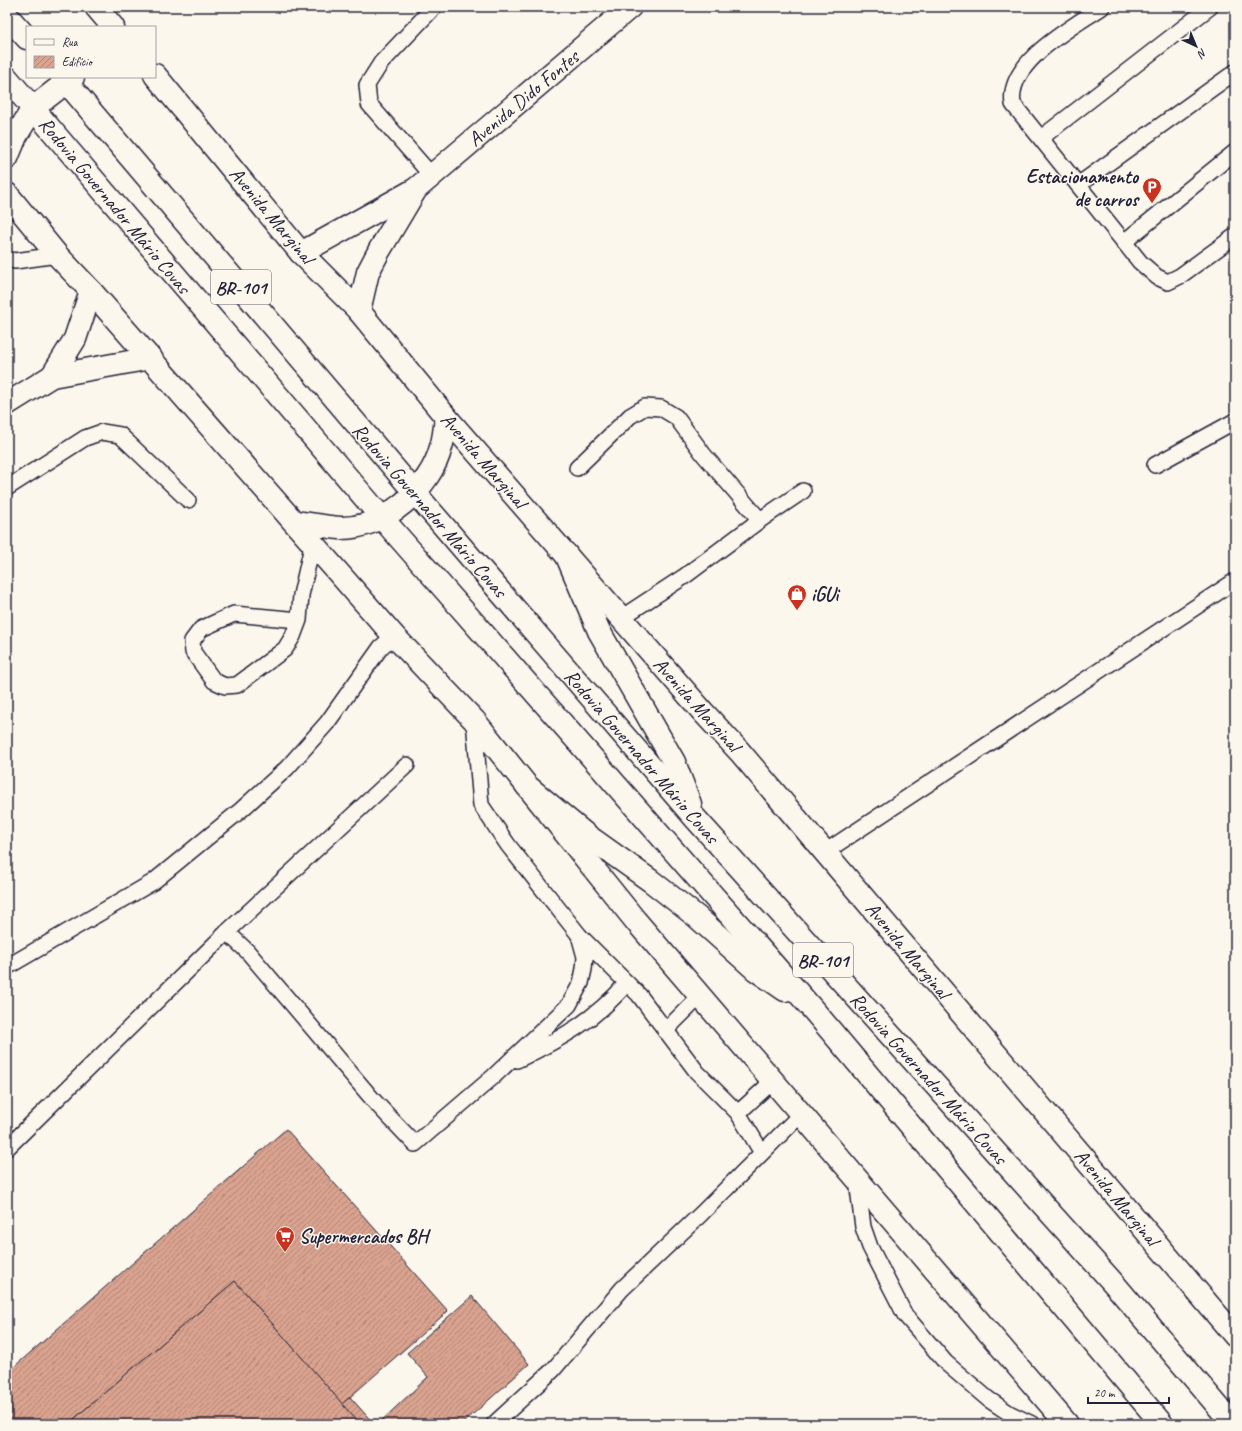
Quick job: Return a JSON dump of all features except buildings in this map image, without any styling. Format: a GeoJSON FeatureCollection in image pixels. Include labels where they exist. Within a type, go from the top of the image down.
{"type":"FeatureCollection","features":[{"type":"Feature","properties":{"kind":"main road"},"geometry":{"type":"LineString","coordinates":[[96,7],[112,26]]}},
{"type":"Feature","properties":{"kind":"main road","name":"Avenida Dido Fontes"},"geometry":{"type":"LineString","coordinates":[[301,253],[424,182],[630,7]]}},
{"type":"Feature","properties":{"kind":"main road"},"geometry":{"type":"LineString","coordinates":[[7,16],[26,37]]}},
{"type":"Feature","properties":{"kind":"main road","name":"Avenida Marginal"},"geometry":{"type":"LineString","coordinates":[[156,76],[301,253],[359,311],[446,417],[703,712],[740,752],[1235,1336]]}},
{"type":"Feature","properties":{"kind":"main road","name":"Rodovia Governador Mário Covas"},"geometry":{"type":"LineString","coordinates":[[7,78],[382,518],[815,1012],[1162,1424]]}},
{"type":"Feature","properties":{"kind":"main road"},"geometry":{"type":"LineString","coordinates":[[7,158],[16,136],[33,108],[67,78]]}},
{"type":"Feature","properties":{"kind":"main road","name":"Rodovia Governador Mário Covas"},"geometry":{"type":"LineString","coordinates":[[67,78],[415,493],[695,818],[1116,1286],[1233,1424]]}},
{"type":"Feature","properties":{"kind":"main road","name":"Avenida Dido Fontes"},"geometry":{"type":"LineString","coordinates":[[359,311],[368,272],[378,251],[424,182]]}},
{"type":"Feature","properties":{"kind":"main road"},"geometry":{"type":"LineString","coordinates":[[7,194],[57,254],[92,291],[394,636],[474,720],[635,920],[1067,1424]]}},
{"type":"Feature","properties":{"kind":"main road"},"geometry":{"type":"LineString","coordinates":[[52,376],[75,339],[92,291]]}},
{"type":"Feature","properties":{"kind":"main road"},"geometry":{"type":"LineString","coordinates":[[7,404],[52,376],[151,358]]}},
{"type":"Feature","properties":{"kind":"main road"},"geometry":{"type":"LineString","coordinates":[[294,522],[341,528],[366,524],[382,518],[398,508],[415,493],[434,466],[441,448],[446,417]]}},
{"type":"Feature","properties":{"kind":"main road"},"geometry":{"type":"LineString","coordinates":[[566,554],[599,632],[674,762],[695,818]]}},
{"type":"Feature","properties":{"kind":"main road"},"geometry":{"type":"LineString","coordinates":[[527,786],[585,834],[651,881],[697,917],[756,970],[815,1012]]}},
{"type":"Feature","properties":{"kind":"lane"},"geometry":{"type":"LineString","coordinates":[[424,182],[370,104],[367,85],[381,63],[434,7]]}},
{"type":"Feature","properties":{"kind":"lane"},"geometry":{"type":"LineString","coordinates":[[1102,7],[1045,47],[1021,71],[1014,84],[1011,94],[1013,104],[1140,262],[1157,278],[1168,282],[1180,276],[1235,236]]}},
{"type":"Feature","properties":{"kind":"lane"},"geometry":{"type":"LineString","coordinates":[[1040,138],[1210,7]]}},
{"type":"Feature","properties":{"kind":"lane"},"geometry":{"type":"LineString","coordinates":[[1078,185],[1235,72]]}},
{"type":"Feature","properties":{"kind":"lane"},"geometry":{"type":"LineString","coordinates":[[1124,242],[1235,152]]}},
{"type":"Feature","properties":{"kind":"lane"},"geometry":{"type":"LineString","coordinates":[[7,259],[14,261],[57,254]]}},
{"type":"Feature","properties":{"kind":"lane"},"geometry":{"type":"LineString","coordinates":[[577,468],[630,416],[645,408],[661,408],[676,417],[704,455],[760,520]]}},
{"type":"Feature","properties":{"kind":"lane"},"geometry":{"type":"LineString","coordinates":[[1155,465],[1235,421]]}},
{"type":"Feature","properties":{"kind":"lane"},"geometry":{"type":"LineString","coordinates":[[7,488],[84,438],[102,432],[120,435],[188,500]]}},
{"type":"Feature","properties":{"kind":"lane"},"geometry":{"type":"LineString","coordinates":[[621,618],[703,563],[760,520],[803,491]]}},
{"type":"Feature","properties":{"kind":"lane"},"geometry":{"type":"LineString","coordinates":[[299,620],[234,614],[201,629],[192,641],[193,652],[214,681],[225,686],[237,685],[285,649],[293,636],[299,620],[301,595],[312,542]]}},
{"type":"Feature","properties":{"kind":"lane"},"geometry":{"type":"LineString","coordinates":[[825,852],[1235,581]]}},
{"type":"Feature","properties":{"kind":"lane"},"geometry":{"type":"LineString","coordinates":[[7,967],[153,882],[241,810],[287,768],[327,723],[381,648],[394,636]]}},
{"type":"Feature","properties":{"kind":"lane"},"geometry":{"type":"LineString","coordinates":[[474,720],[481,805],[508,845],[579,935],[627,983],[648,1007],[697,1072],[738,1113],[761,1151]]}},
{"type":"Feature","properties":{"kind":"lane"},"geometry":{"type":"LineString","coordinates":[[7,1148],[227,932],[407,765]]}},
{"type":"Feature","properties":{"kind":"lane"},"geometry":{"type":"LineString","coordinates":[[227,932],[248,952],[375,1102],[415,1144],[503,1067],[568,1005],[581,983],[584,969],[584,957],[579,935]]}},
{"type":"Feature","properties":{"kind":"lane"},"geometry":{"type":"LineString","coordinates":[[503,1067],[575,1030],[612,1001],[627,983]]}},
{"type":"Feature","properties":{"kind":"lane"},"geometry":{"type":"LineString","coordinates":[[665,1031],[700,996]]}},
{"type":"Feature","properties":{"kind":"lane"},"geometry":{"type":"LineString","coordinates":[[738,1113],[773,1081]]}},
{"type":"Feature","properties":{"kind":"lane"},"geometry":{"type":"LineString","coordinates":[[494,1424],[553,1370],[622,1289],[701,1214],[761,1151],[801,1114]]}},
{"type":"Feature","properties":{"kind":"lane"},"geometry":{"type":"LineString","coordinates":[[857,1180],[865,1234],[876,1261],[905,1315],[946,1363],[988,1399],[1009,1413],[1032,1424]]}},
{"type":"Feature","properties":{"kind":"place","name":"Estacionamento de carros"},"geometry":{"type":"Point","coordinates":[1152,204]}},
{"type":"Feature","properties":{"kind":"place","name":"iGUi"},"geometry":{"type":"Point","coordinates":[797,611]}},
{"type":"Feature","properties":{"kind":"place","name":"Supermercados BH"},"geometry":{"type":"Point","coordinates":[285,1253]}}]}
